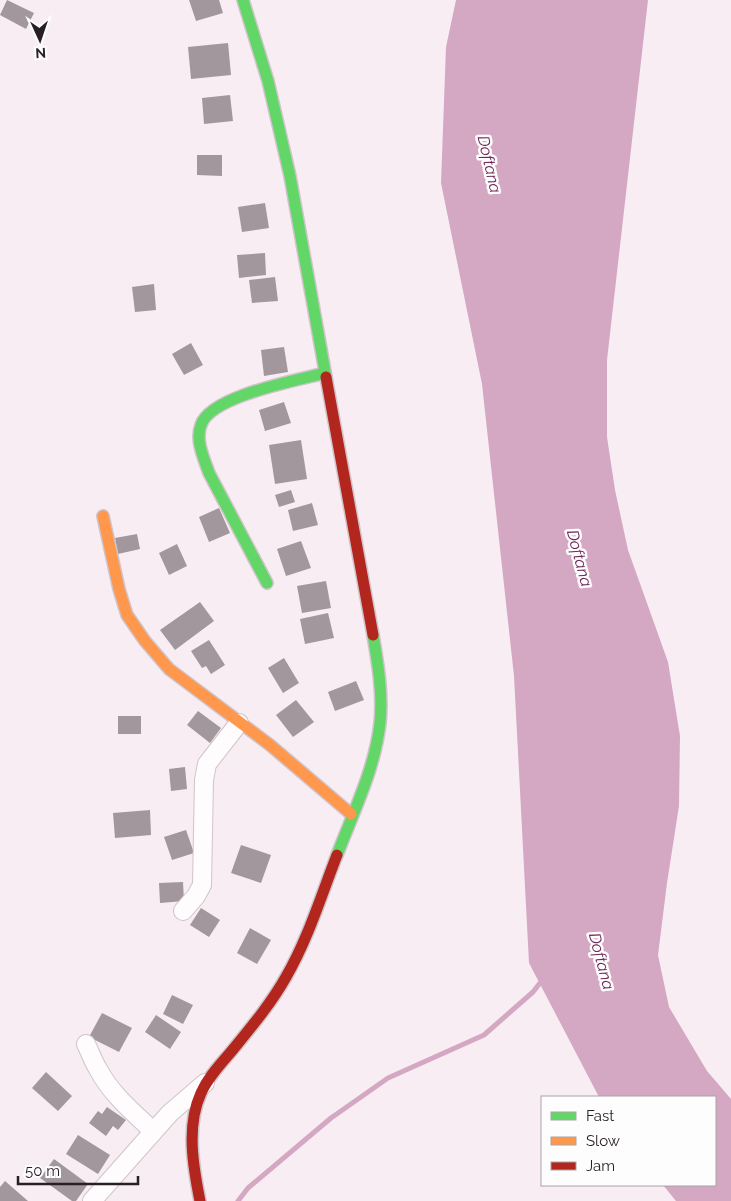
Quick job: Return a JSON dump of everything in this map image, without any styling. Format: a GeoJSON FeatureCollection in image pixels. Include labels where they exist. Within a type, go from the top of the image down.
{"type":"FeatureCollection","features":[{"type":"Feature","properties":{"kind":"main road"},"geometry":{"type":"LineString","coordinates":[[200,1201],[192,1149],[195,1117],[200,1099],[207,1081],[272,1002],[288,976],[300,951],[364,784],[380,723],[381,696],[375,648],[290,176],[268,81],[243,0]]}},
{"type":"Feature","properties":{"kind":"main road"},"geometry":{"type":"LineString","coordinates":[[267,583],[212,482],[203,458],[200,424],[206,415],[218,407],[247,394],[325,373]]}},
{"type":"Feature","properties":{"kind":"main road"},"geometry":{"type":"LineString","coordinates":[[103,516],[119,589],[127,615],[145,641],[169,669],[270,745],[351,814]]}},
{"type":"Feature","properties":{"kind":"street"},"geometry":{"type":"LineString","coordinates":[[183,911],[196,896],[202,885],[204,780],[208,764],[239,722]]}},
{"type":"Feature","properties":{"kind":"street"},"geometry":{"type":"LineString","coordinates":[[86,1044],[108,1086],[153,1131]]}},
{"type":"Feature","properties":{"kind":"street"},"geometry":{"type":"LineString","coordinates":[[92,1201],[170,1113],[207,1081]]}},
{"type":"Feature","properties":{"kind":"water","name":"Doftana"},"geometry":{"type":"Polygon","coordinates":[[[456,0],[648,0],[607,360],[607,437],[615,490],[628,550],[668,662],[680,736],[679,806],[658,955],[669,1007],[707,1071],[731,1099],[731,1201],[676,1201],[664,1186],[716,1186],[716,1096],[598,1096],[529,963],[514,676],[482,384],[441,183],[446,47],[456,0]]]}},
{"type":"Feature","properties":{"kind":"building"},"geometry":{"type":"Polygon","coordinates":[[[7,0],[34,13],[26,29],[0,15],[7,0]]]}},
{"type":"Feature","properties":{"kind":"building"},"geometry":{"type":"Polygon","coordinates":[[[189,0],[219,0],[223,13],[196,21],[189,0]]]}},
{"type":"Feature","properties":{"kind":"building"},"geometry":{"type":"Polygon","coordinates":[[[228,43],[231,75],[191,79],[188,47],[228,43]]]}},
{"type":"Feature","properties":{"kind":"building"},"geometry":{"type":"Polygon","coordinates":[[[230,95],[233,121],[204,124],[202,98],[230,95]]]}},
{"type":"Feature","properties":{"kind":"building"},"geometry":{"type":"Polygon","coordinates":[[[197,155],[222,155],[222,176],[197,175],[197,155]]]}},
{"type":"Feature","properties":{"kind":"building"},"geometry":{"type":"Polygon","coordinates":[[[265,203],[269,228],[242,232],[238,207],[265,203]]]}},
{"type":"Feature","properties":{"kind":"building"},"geometry":{"type":"Polygon","coordinates":[[[265,253],[266,275],[239,278],[237,255],[265,253]]]}},
{"type":"Feature","properties":{"kind":"building"},"geometry":{"type":"Polygon","coordinates":[[[275,277],[278,301],[252,303],[249,280],[275,277]]]}},
{"type":"Feature","properties":{"kind":"building"},"geometry":{"type":"Polygon","coordinates":[[[154,284],[156,310],[135,312],[132,287],[154,284]]]}},
{"type":"Feature","properties":{"kind":"building"},"geometry":{"type":"Polygon","coordinates":[[[191,343],[203,365],[184,375],[172,354],[191,343]]]}},
{"type":"Feature","properties":{"kind":"building"},"geometry":{"type":"Polygon","coordinates":[[[284,347],[288,372],[264,376],[261,350],[284,347]]]}},
{"type":"Feature","properties":{"kind":"building"},"geometry":{"type":"Polygon","coordinates":[[[284,402],[291,423],[265,431],[259,410],[284,402]]]}},
{"type":"Feature","properties":{"kind":"building"},"geometry":{"type":"Polygon","coordinates":[[[301,440],[307,479],[275,484],[269,445],[301,440]]]}},
{"type":"Feature","properties":{"kind":"building"},"geometry":{"type":"Polygon","coordinates":[[[291,490],[295,502],[279,507],[275,495],[291,490]]]}},
{"type":"Feature","properties":{"kind":"building"},"geometry":{"type":"Polygon","coordinates":[[[312,503],[318,525],[293,531],[288,510],[312,503]]]}},
{"type":"Feature","properties":{"kind":"building"},"geometry":{"type":"Polygon","coordinates":[[[219,508],[230,533],[209,542],[199,517],[219,508]]]}},
{"type":"Feature","properties":{"kind":"building"},"geometry":{"type":"Polygon","coordinates":[[[137,534],[140,549],[118,554],[115,538],[137,534]]]}},
{"type":"Feature","properties":{"kind":"building"},"geometry":{"type":"Polygon","coordinates":[[[301,541],[311,568],[286,576],[277,549],[301,541]]]}},
{"type":"Feature","properties":{"kind":"building"},"geometry":{"type":"Polygon","coordinates":[[[177,544],[187,566],[169,575],[159,553],[177,544]]]}},
{"type":"Feature","properties":{"kind":"building"},"geometry":{"type":"Polygon","coordinates":[[[326,581],[331,608],[302,613],[297,586],[326,581]]]}},
{"type":"Feature","properties":{"kind":"building"},"geometry":{"type":"Polygon","coordinates":[[[200,602],[214,621],[175,650],[160,630],[200,602]]]}},
{"type":"Feature","properties":{"kind":"building"},"geometry":{"type":"Polygon","coordinates":[[[328,613],[334,638],[305,644],[300,619],[328,613]]]}},
{"type":"Feature","properties":{"kind":"building"},"geometry":{"type":"Polygon","coordinates":[[[209,640],[225,665],[211,674],[206,666],[202,668],[191,651],[209,640]]]}},
{"type":"Feature","properties":{"kind":"building"},"geometry":{"type":"Polygon","coordinates":[[[284,658],[299,683],[283,693],[268,668],[284,658]]]}},
{"type":"Feature","properties":{"kind":"building"},"geometry":{"type":"Polygon","coordinates":[[[356,681],[364,700],[335,711],[328,692],[356,681]]]}},
{"type":"Feature","properties":{"kind":"building"},"geometry":{"type":"Polygon","coordinates":[[[296,700],[314,722],[293,737],[276,715],[296,700]]]}},
{"type":"Feature","properties":{"kind":"building"},"geometry":{"type":"Polygon","coordinates":[[[198,711],[221,728],[210,743],[187,725],[198,711]]]}},
{"type":"Feature","properties":{"kind":"building"},"geometry":{"type":"Polygon","coordinates":[[[118,716],[141,716],[141,734],[118,734],[118,716]]]}},
{"type":"Feature","properties":{"kind":"building"},"geometry":{"type":"Polygon","coordinates":[[[185,767],[187,789],[171,791],[169,769],[185,767]]]}},
{"type":"Feature","properties":{"kind":"building"},"geometry":{"type":"Polygon","coordinates":[[[150,810],[151,835],[115,838],[113,813],[150,810]]]}},
{"type":"Feature","properties":{"kind":"building"},"geometry":{"type":"Polygon","coordinates":[[[186,830],[194,853],[172,860],[164,837],[186,830]]]}},
{"type":"Feature","properties":{"kind":"building"},"geometry":{"type":"Polygon","coordinates":[[[241,845],[271,855],[261,883],[231,873],[241,845]]]}},
{"type":"Feature","properties":{"kind":"building"},"geometry":{"type":"Polygon","coordinates":[[[183,882],[184,901],[160,903],[159,883],[183,882]]]}},
{"type":"Feature","properties":{"kind":"building"},"geometry":{"type":"Polygon","coordinates":[[[201,908],[220,920],[209,937],[190,925],[201,908]]]}},
{"type":"Feature","properties":{"kind":"building"},"geometry":{"type":"Polygon","coordinates":[[[250,928],[271,940],[257,964],[237,953],[250,928]]]}},
{"type":"Feature","properties":{"kind":"building"},"geometry":{"type":"Polygon","coordinates":[[[172,995],[193,1005],[183,1024],[163,1014],[172,995]]]}},
{"type":"Feature","properties":{"kind":"building"},"geometry":{"type":"Polygon","coordinates":[[[102,1013],[132,1028],[119,1052],[89,1037],[102,1013]]]}},
{"type":"Feature","properties":{"kind":"building"},"geometry":{"type":"Polygon","coordinates":[[[156,1015],[181,1032],[170,1049],[145,1032],[156,1015]]]}},
{"type":"Feature","properties":{"kind":"building"},"geometry":{"type":"Polygon","coordinates":[[[46,1072],[72,1096],[58,1111],[32,1088],[46,1072]]]}},
{"type":"Feature","properties":{"kind":"building"},"geometry":{"type":"Polygon","coordinates":[[[107,1107],[126,1120],[118,1130],[113,1126],[106,1136],[89,1123],[98,1111],[102,1114],[107,1107]]]}},
{"type":"Feature","properties":{"kind":"building"},"geometry":{"type":"Polygon","coordinates":[[[78,1135],[110,1155],[98,1174],[66,1154],[78,1135]]]}},
{"type":"Feature","properties":{"kind":"building"},"geometry":{"type":"Polygon","coordinates":[[[54,1159],[88,1184],[76,1201],[72,1201],[40,1178],[54,1159]]]}},
{"type":"Feature","properties":{"kind":"building"},"geometry":{"type":"Polygon","coordinates":[[[5,1181],[28,1201],[0,1201],[0,1187],[5,1181]]]}},
{"type":"Feature","properties":{"kind":"waterway"},"geometry":{"type":"LineString","coordinates":[[238,1201],[248,1188],[331,1118],[388,1078],[484,1035],[533,992],[543,979]]}},
{"type":"Feature","properties":{"kind":"traffic: fast"},"geometry":{"type":"LineString","coordinates":[[243,0],[268,81],[290,176],[326,377]]}},
{"type":"Feature","properties":{"kind":"traffic: fast"},"geometry":{"type":"LineString","coordinates":[[267,583],[209,473],[203,456],[199,431],[208,415],[220,406],[237,398],[276,385],[325,373]]}},
{"type":"Feature","properties":{"kind":"traffic: fast"},"geometry":{"type":"LineString","coordinates":[[337,855],[363,790],[373,757],[380,723],[380,690],[373,635]]}},
{"type":"Feature","properties":{"kind":"traffic: slow"},"geometry":{"type":"LineString","coordinates":[[103,516],[119,589],[127,615],[145,641],[169,669],[270,745],[351,814]]}},
{"type":"Feature","properties":{"kind":"traffic: jam"},"geometry":{"type":"LineString","coordinates":[[326,377],[373,635]]}},
{"type":"Feature","properties":{"kind":"traffic: jam"},"geometry":{"type":"LineString","coordinates":[[200,1201],[193,1160],[192,1132],[196,1106],[201,1093],[212,1074],[249,1030],[281,986],[308,933],[337,855]]}}]}
